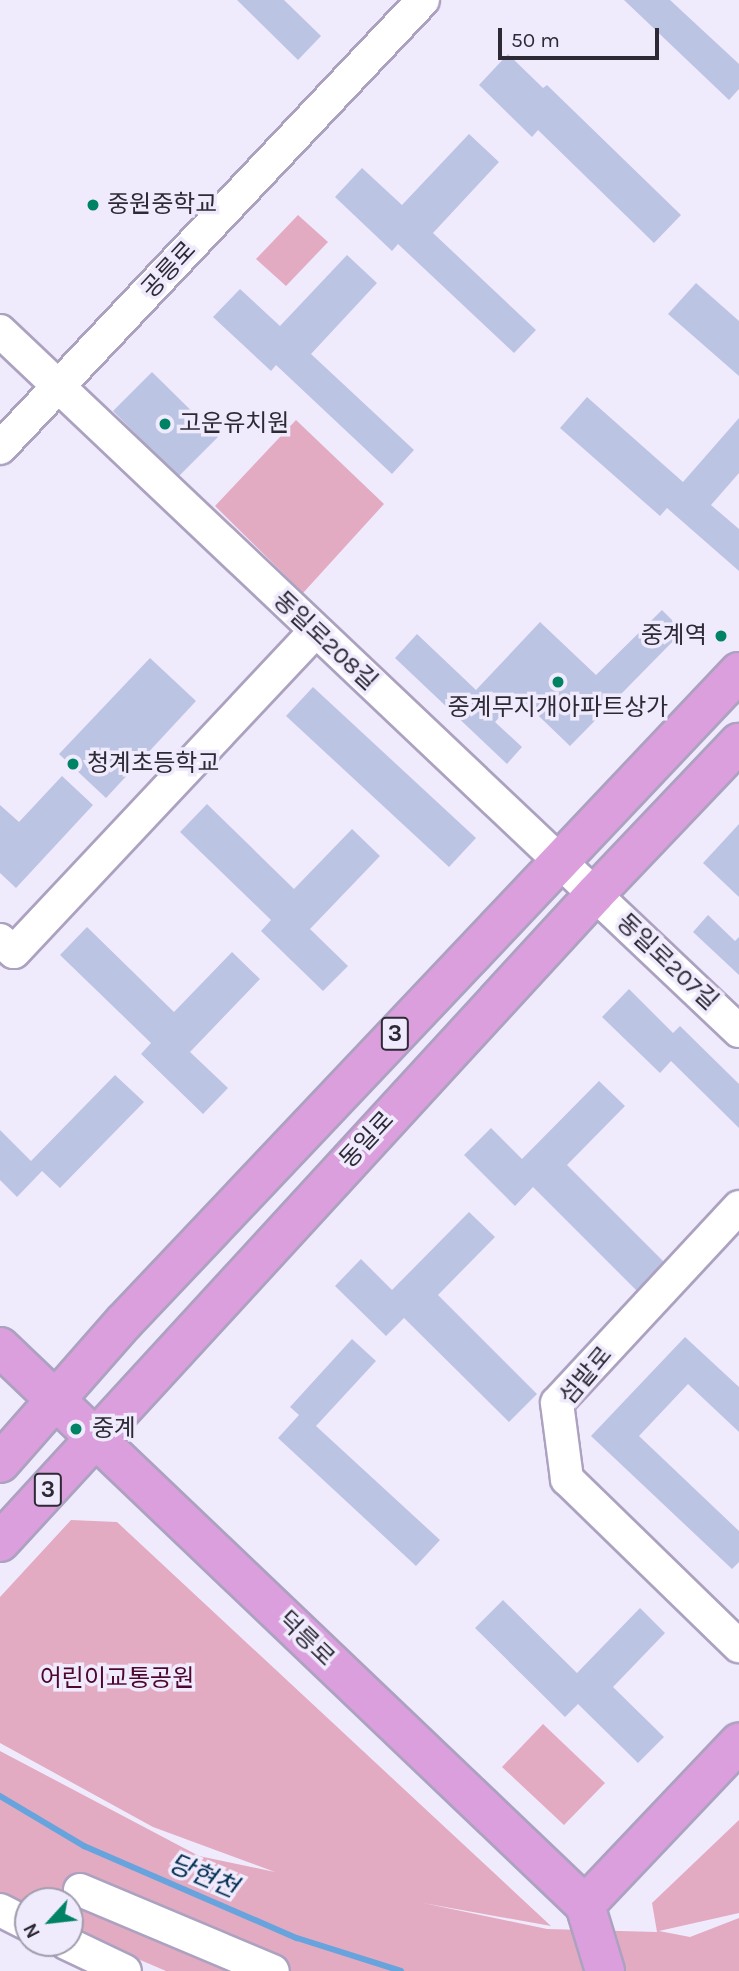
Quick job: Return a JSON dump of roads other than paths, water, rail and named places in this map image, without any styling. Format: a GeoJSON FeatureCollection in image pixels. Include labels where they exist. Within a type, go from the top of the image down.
{"type":"FeatureCollection","features":[{"type":"Feature","properties":{"kind":"main road","name":"3"},"geometry":{"type":"LineString","coordinates":[[0,1463],[54,1399],[739,672]]}},
{"type":"Feature","properties":{"kind":"main road","name":"동일로"},"geometry":{"type":"LineString","coordinates":[[0,1542],[595,894],[739,743]]}},
{"type":"Feature","properties":{"kind":"main road","name":"덕릉로"},"geometry":{"type":"LineString","coordinates":[[0,1347],[585,1905],[601,1956]]}},
{"type":"Feature","properties":{"kind":"main road"},"geometry":{"type":"LineString","coordinates":[[585,1905],[739,1743]]}},
{"type":"Feature","properties":{"kind":"street","name":"공릉로"},"geometry":{"type":"LineString","coordinates":[[0,448],[423,0]]}},
{"type":"Feature","properties":{"kind":"street","name":"동일로208길"},"geometry":{"type":"LineString","coordinates":[[0,331],[315,632],[595,894]]}},
{"type":"Feature","properties":{"kind":"street"},"geometry":{"type":"LineString","coordinates":[[0,940],[14,952],[315,632]]}},
{"type":"Feature","properties":{"kind":"street","name":"동일로207길"},"geometry":{"type":"LineString","coordinates":[[595,894],[739,1031]]}},
{"type":"Feature","properties":{"kind":"street","name":"섬밭로"},"geometry":{"type":"LineString","coordinates":[[739,1207],[557,1403],[567,1479],[739,1646]]}},
{"type":"Feature","properties":{"kind":"street"},"geometry":{"type":"LineString","coordinates":[[84,1892],[273,1971]]}},
{"type":"Feature","properties":{"kind":"street"},"geometry":{"type":"LineString","coordinates":[[84,1952],[125,1971]]}},
{"type":"Feature","properties":{"kind":"waterway","name":"당현천"},"geometry":{"type":"LineString","coordinates":[[0,1796],[84,1846],[297,1938],[401,1971]]}},
{"type":"Feature","properties":{"kind":"place","name":"중원중학교"},"geometry":{"type":"Point","coordinates":[93,205]}},
{"type":"Feature","properties":{"kind":"place","name":"고운유치원"},"geometry":{"type":"Point","coordinates":[165,424]}},
{"type":"Feature","properties":{"kind":"place","name":"중계역"},"geometry":{"type":"Point","coordinates":[721,636]}},
{"type":"Feature","properties":{"kind":"place","name":"중계무지개아파트상가"},"geometry":{"type":"Point","coordinates":[558,682]}},
{"type":"Feature","properties":{"kind":"place","name":"청계초등학교"},"geometry":{"type":"Point","coordinates":[73,764]}},
{"type":"Feature","properties":{"kind":"place","name":"중계"},"geometry":{"type":"Point","coordinates":[76,1429]}},
{"type":"Feature","properties":{"kind":"park label","name":"어린이교통공원"},"geometry":{"type":"Point","coordinates":[117,1679]}}]}
